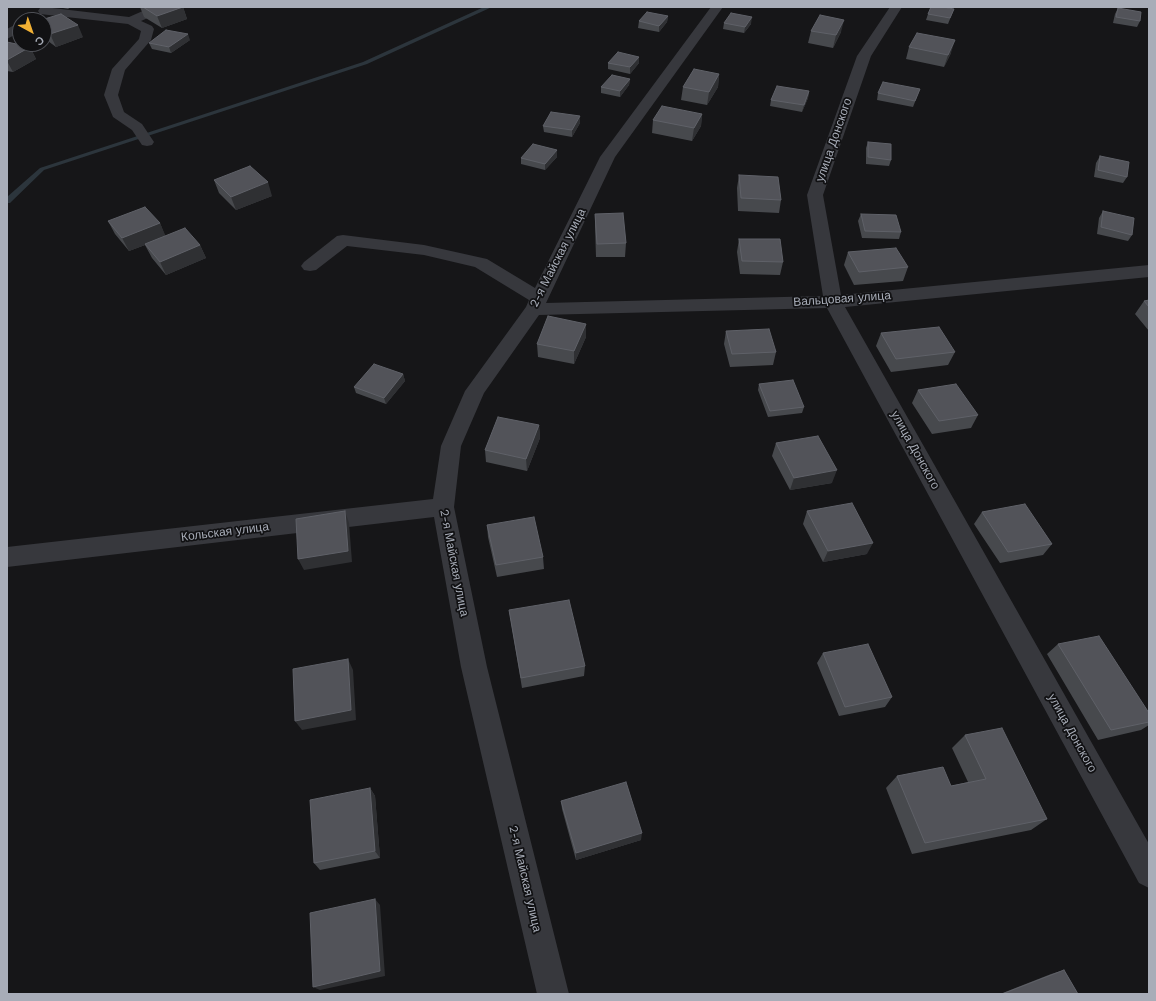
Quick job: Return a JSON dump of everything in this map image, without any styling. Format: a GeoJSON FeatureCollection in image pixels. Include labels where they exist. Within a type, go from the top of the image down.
{"type":"FeatureCollection","features":[{"type":"Feature","properties":{"kind":"street"},"geometry":{"type":"LineString","coordinates":[[131,21],[162,7]]}},
{"type":"Feature","properties":{"kind":"street","name":"2-я Майская улица"},"geometry":{"type":"LineString","coordinates":[[552,994],[474,667],[443,507],[451,446],[475,391],[536,303],[608,157],[717,7]]}},
{"type":"Feature","properties":{"kind":"street","name":"улица Донского"},"geometry":{"type":"LineString","coordinates":[[896,7],[864,56],[815,195],[833,302],[1149,873]]}},
{"type":"Feature","properties":{"kind":"street"},"geometry":{"type":"LineString","coordinates":[[52,13],[131,21],[148,29],[145,40],[119,69],[111,95],[118,114],[137,127],[147,142]]}},
{"type":"Feature","properties":{"kind":"street"},"geometry":{"type":"LineString","coordinates":[[310,266],[343,240],[424,250],[481,263],[536,303]]}},
{"type":"Feature","properties":{"kind":"street","name":"Вальцовая улица"},"geometry":{"type":"LineString","coordinates":[[536,303],[833,302],[1149,271]]}},
{"type":"Feature","properties":{"kind":"street","name":"Кольская улица"},"geometry":{"type":"LineString","coordinates":[[7,557],[443,507]]}},
{"type":"Feature","properties":{"kind":"building"},"geometry":{"type":"Polygon","coordinates":[[[143,7],[183,7],[157,16],[143,7]]]}},
{"type":"Feature","properties":{"kind":"building"},"geometry":{"type":"Polygon","coordinates":[[[931,7],[954,9],[950,18],[928,14],[931,7]]]}},
{"type":"Feature","properties":{"kind":"building"},"geometry":{"type":"Polygon","coordinates":[[[1118,8],[1141,12],[1140,21],[1116,17],[1118,8]]]}},
{"type":"Feature","properties":{"kind":"building"},"geometry":{"type":"Polygon","coordinates":[[[647,12],[668,16],[659,26],[639,21],[647,12]]]}},
{"type":"Feature","properties":{"kind":"building"},"geometry":{"type":"Polygon","coordinates":[[[731,13],[752,17],[745,27],[724,23],[731,13]]]}},
{"type":"Feature","properties":{"kind":"building"},"geometry":{"type":"Polygon","coordinates":[[[61,14],[78,25],[52,33],[52,17],[61,14]]]}},
{"type":"Feature","properties":{"kind":"building"},"geometry":{"type":"Polygon","coordinates":[[[820,15],[844,20],[836,35],[811,31],[820,15]]]}},
{"type":"Feature","properties":{"kind":"building"},"geometry":{"type":"Polygon","coordinates":[[[166,30],[188,34],[169,47],[149,43],[166,30]]]}},
{"type":"Feature","properties":{"kind":"building"},"geometry":{"type":"Polygon","coordinates":[[[917,33],[955,40],[948,55],[909,47],[917,33]]]}},
{"type":"Feature","properties":{"kind":"building"},"geometry":{"type":"Polygon","coordinates":[[[7,42],[12,43],[12,52],[21,52],[7,60],[7,42]]]}},
{"type":"Feature","properties":{"kind":"building"},"geometry":{"type":"Polygon","coordinates":[[[618,52],[639,57],[630,67],[608,63],[618,52]]]}},
{"type":"Feature","properties":{"kind":"building"},"geometry":{"type":"Polygon","coordinates":[[[694,69],[719,74],[709,92],[683,87],[694,69]]]}},
{"type":"Feature","properties":{"kind":"building"},"geometry":{"type":"Polygon","coordinates":[[[612,75],[630,79],[620,91],[601,87],[612,75]]]}},
{"type":"Feature","properties":{"kind":"building"},"geometry":{"type":"Polygon","coordinates":[[[883,82],[920,89],[915,101],[878,93],[883,82]]]}},
{"type":"Feature","properties":{"kind":"building"},"geometry":{"type":"Polygon","coordinates":[[[777,86],[809,91],[804,105],[771,100],[777,86]]]}},
{"type":"Feature","properties":{"kind":"building"},"geometry":{"type":"Polygon","coordinates":[[[662,106],[702,114],[694,128],[653,120],[662,106]]]}},
{"type":"Feature","properties":{"kind":"building"},"geometry":{"type":"Polygon","coordinates":[[[551,112],[580,116],[572,130],[543,126],[551,112]]]}},
{"type":"Feature","properties":{"kind":"building"},"geometry":{"type":"Polygon","coordinates":[[[868,142],[891,144],[891,160],[868,157],[868,142]]]}},
{"type":"Feature","properties":{"kind":"building"},"geometry":{"type":"Polygon","coordinates":[[[533,144],[557,150],[545,164],[521,158],[533,144]]]}},
{"type":"Feature","properties":{"kind":"building"},"geometry":{"type":"Polygon","coordinates":[[[1100,156],[1129,162],[1127,177],[1098,170],[1100,156]]]}},
{"type":"Feature","properties":{"kind":"building"},"geometry":{"type":"Polygon","coordinates":[[[250,166],[268,182],[231,197],[214,180],[250,166]]]}},
{"type":"Feature","properties":{"kind":"building"},"geometry":{"type":"Polygon","coordinates":[[[739,175],[778,177],[781,200],[741,198],[739,175]]]}},
{"type":"Feature","properties":{"kind":"building"},"geometry":{"type":"Polygon","coordinates":[[[145,207],[160,223],[122,238],[108,221],[145,207]]]}},
{"type":"Feature","properties":{"kind":"building"},"geometry":{"type":"Polygon","coordinates":[[[1103,211],[1134,218],[1132,235],[1101,227],[1103,211]]]}},
{"type":"Feature","properties":{"kind":"building"},"geometry":{"type":"Polygon","coordinates":[[[623,213],[626,243],[597,244],[595,214],[623,213]]]}},
{"type":"Feature","properties":{"kind":"building"},"geometry":{"type":"Polygon","coordinates":[[[861,214],[896,215],[901,232],[865,231],[861,214]]]}},
{"type":"Feature","properties":{"kind":"building"},"geometry":{"type":"Polygon","coordinates":[[[185,228],[200,245],[160,262],[145,244],[185,228]]]}},
{"type":"Feature","properties":{"kind":"building"},"geometry":{"type":"Polygon","coordinates":[[[739,239],[780,239],[783,262],[742,261],[739,239]]]}},
{"type":"Feature","properties":{"kind":"building"},"geometry":{"type":"Polygon","coordinates":[[[896,248],[908,267],[859,272],[848,252],[896,248]]]}},
{"type":"Feature","properties":{"kind":"building"},"geometry":{"type":"Polygon","coordinates":[[[1149,300],[1149,307],[1144,301],[1149,300]]]}},
{"type":"Feature","properties":{"kind":"building"},"geometry":{"type":"Polygon","coordinates":[[[548,316],[586,324],[574,351],[537,344],[548,316]]]}},
{"type":"Feature","properties":{"kind":"building"},"geometry":{"type":"Polygon","coordinates":[[[939,327],[955,352],[896,359],[881,333],[939,327]]]}},
{"type":"Feature","properties":{"kind":"building"},"geometry":{"type":"Polygon","coordinates":[[[769,329],[776,352],[732,354],[726,331],[769,329]]]}},
{"type":"Feature","properties":{"kind":"building"},"geometry":{"type":"Polygon","coordinates":[[[374,364],[403,374],[384,398],[354,387],[374,364]]]}},
{"type":"Feature","properties":{"kind":"building"},"geometry":{"type":"Polygon","coordinates":[[[793,380],[804,407],[770,411],[759,384],[793,380]]]}},
{"type":"Feature","properties":{"kind":"building"},"geometry":{"type":"Polygon","coordinates":[[[956,384],[978,415],[939,421],[918,390],[956,384]]]}},
{"type":"Feature","properties":{"kind":"building"},"geometry":{"type":"Polygon","coordinates":[[[498,417],[539,425],[526,459],[485,450],[498,417]]]}},
{"type":"Feature","properties":{"kind":"building"},"geometry":{"type":"Polygon","coordinates":[[[818,436],[837,470],[794,478],[776,443],[818,436]]]}},
{"type":"Feature","properties":{"kind":"building"},"geometry":{"type":"Polygon","coordinates":[[[852,503],[873,543],[828,551],[807,511],[852,503]]]}},
{"type":"Feature","properties":{"kind":"building"},"geometry":{"type":"Polygon","coordinates":[[[1025,504],[1052,544],[1008,552],[982,512],[1025,504]]]}},
{"type":"Feature","properties":{"kind":"building"},"geometry":{"type":"Polygon","coordinates":[[[345,511],[348,551],[298,559],[296,519],[345,511]]]}},
{"type":"Feature","properties":{"kind":"building"},"geometry":{"type":"Polygon","coordinates":[[[534,517],[543,557],[496,565],[487,525],[534,517]]]}},
{"type":"Feature","properties":{"kind":"building"},"geometry":{"type":"Polygon","coordinates":[[[569,600],[585,666],[521,678],[509,610],[569,600]]]}},
{"type":"Feature","properties":{"kind":"building"},"geometry":{"type":"Polygon","coordinates":[[[1099,636],[1149,713],[1149,722],[1111,730],[1058,644],[1099,636]]]}},
{"type":"Feature","properties":{"kind":"building"},"geometry":{"type":"Polygon","coordinates":[[[868,644],[892,697],[845,707],[823,653],[868,644]]]}},
{"type":"Feature","properties":{"kind":"building"},"geometry":{"type":"Polygon","coordinates":[[[348,659],[351,710],[295,721],[293,669],[348,659]]]}},
{"type":"Feature","properties":{"kind":"building"},"geometry":{"type":"Polygon","coordinates":[[[1002,728],[1047,819],[925,843],[897,776],[943,767],[951,786],[986,779],[965,735],[1002,728]]]}},
{"type":"Feature","properties":{"kind":"building"},"geometry":{"type":"Polygon","coordinates":[[[626,782],[642,833],[576,853],[561,801],[626,782]]]}},
{"type":"Feature","properties":{"kind":"building"},"geometry":{"type":"Polygon","coordinates":[[[370,788],[375,851],[314,863],[310,800],[370,788]]]}},
{"type":"Feature","properties":{"kind":"building"},"geometry":{"type":"Polygon","coordinates":[[[375,899],[380,971],[313,987],[310,913],[375,899]]]}},
{"type":"Feature","properties":{"kind":"building"},"geometry":{"type":"Polygon","coordinates":[[[1064,970],[1078,994],[1002,994],[1064,970]]]}},
{"type":"Feature","properties":{"kind":"waterway"},"geometry":{"type":"LineString","coordinates":[[7,201],[42,169],[365,63],[489,7]]}}]}
